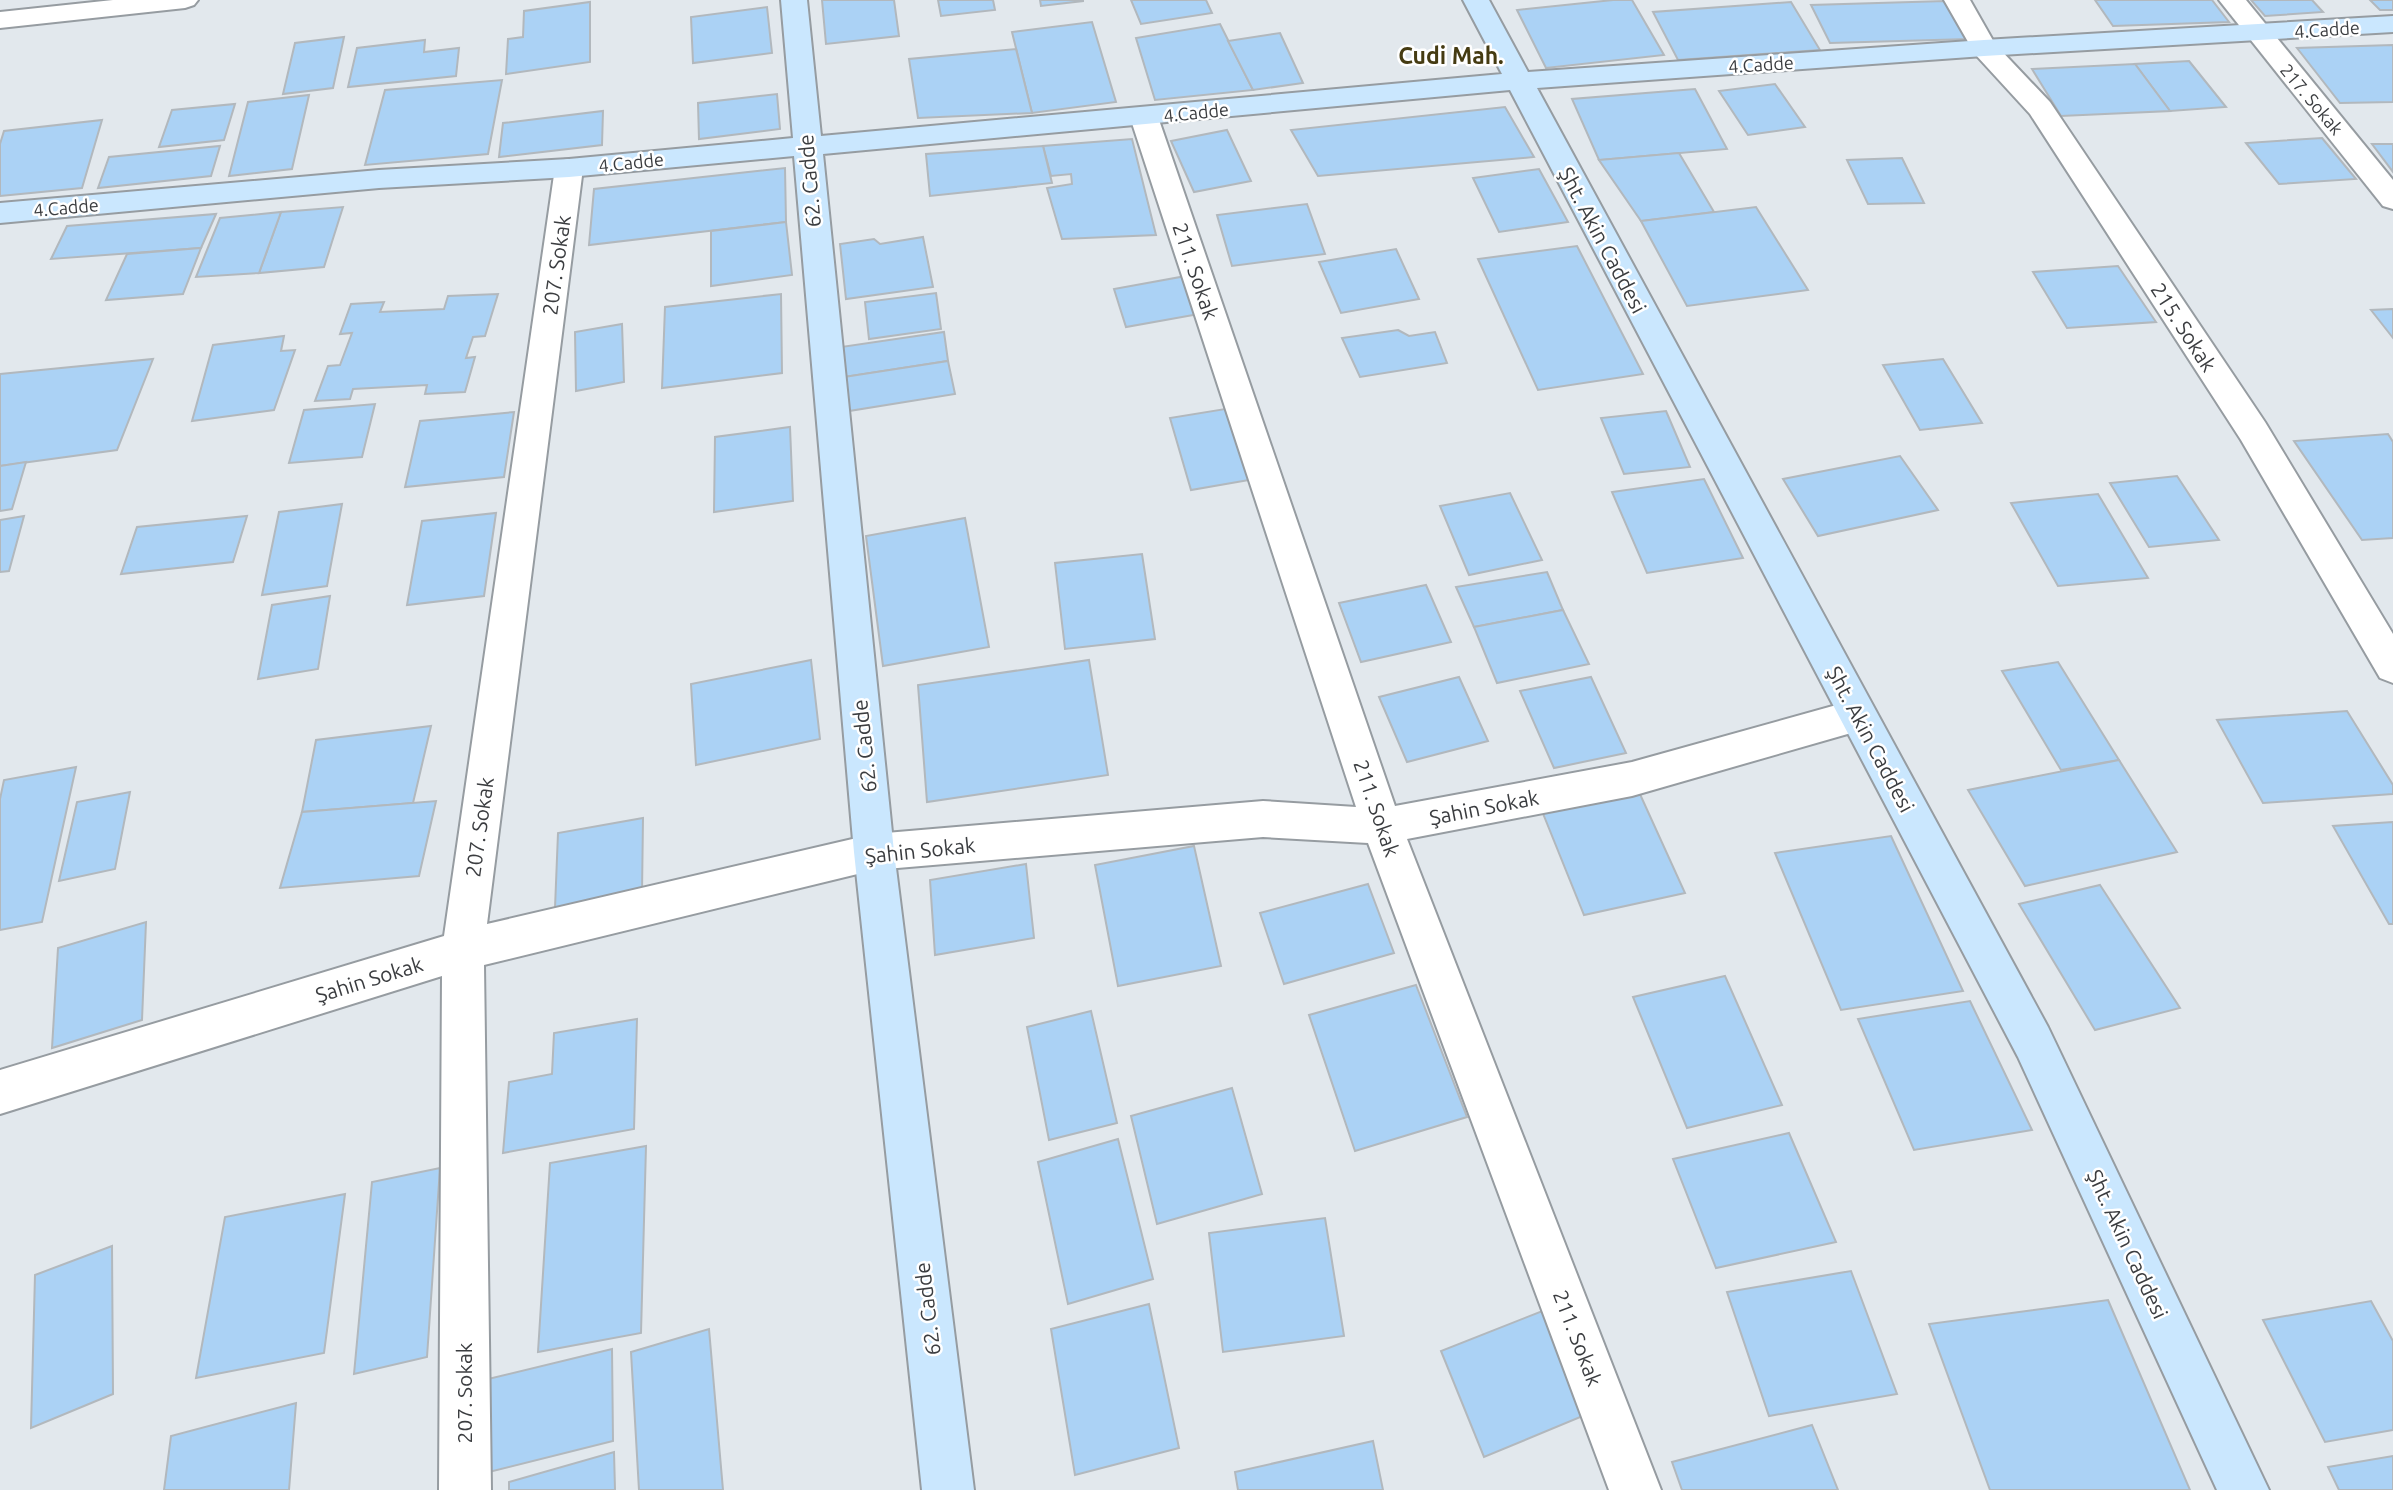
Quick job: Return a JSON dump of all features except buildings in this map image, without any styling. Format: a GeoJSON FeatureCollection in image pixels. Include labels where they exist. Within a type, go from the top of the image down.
{"type":"FeatureCollection","features":[{"type":"Feature","properties":{"kind":"street"},"geometry":{"type":"LineString","coordinates":[[0,20],[185,0]]}},
{"type":"Feature","properties":{"kind":"street","name":"62. Cadde"},"geometry":{"type":"LineString","coordinates":[[794,0],[874,852],[948,1490]]}},
{"type":"Feature","properties":{"kind":"street","name":"Şht. Akin Caddesi"},"geometry":{"type":"LineString","coordinates":[[1476,0],[2033,1042],[2244,1490]]}},
{"type":"Feature","properties":{"kind":"street","name":"215. Sokak"},"geometry":{"type":"LineString","coordinates":[[1957,0],[1984,48],[2039,108],[2055,131],[2253,431],[2393,667]]}},
{"type":"Feature","properties":{"kind":"street","name":"217. Sokak"},"geometry":{"type":"LineString","coordinates":[[2232,0],[2393,198]]}},
{"type":"Feature","properties":{"kind":"street","name":"4.Cadde"},"geometry":{"type":"LineString","coordinates":[[0,213],[379,179],[569,168],[1518,81],[1984,48],[2393,24]]}},
{"type":"Feature","properties":{"kind":"street","name":"211. Sokak"},"geometry":{"type":"LineString","coordinates":[[1144,117],[1382,826],[1635,1490]]}},
{"type":"Feature","properties":{"kind":"street","name":"207. Sokak"},"geometry":{"type":"LineString","coordinates":[[465,1490],[463,950],[569,168]]}},
{"type":"Feature","properties":{"kind":"street","name":"Şahin Sokak"},"geometry":{"type":"LineString","coordinates":[[0,1091],[463,950],[874,852],[1263,819],[1382,826],[1632,779],[1858,715]]}},
{"type":"Feature","properties":{"kind":"district","name":"Cudi Mah."},"geometry":{"type":"Point","coordinates":[1451,55]}}]}
